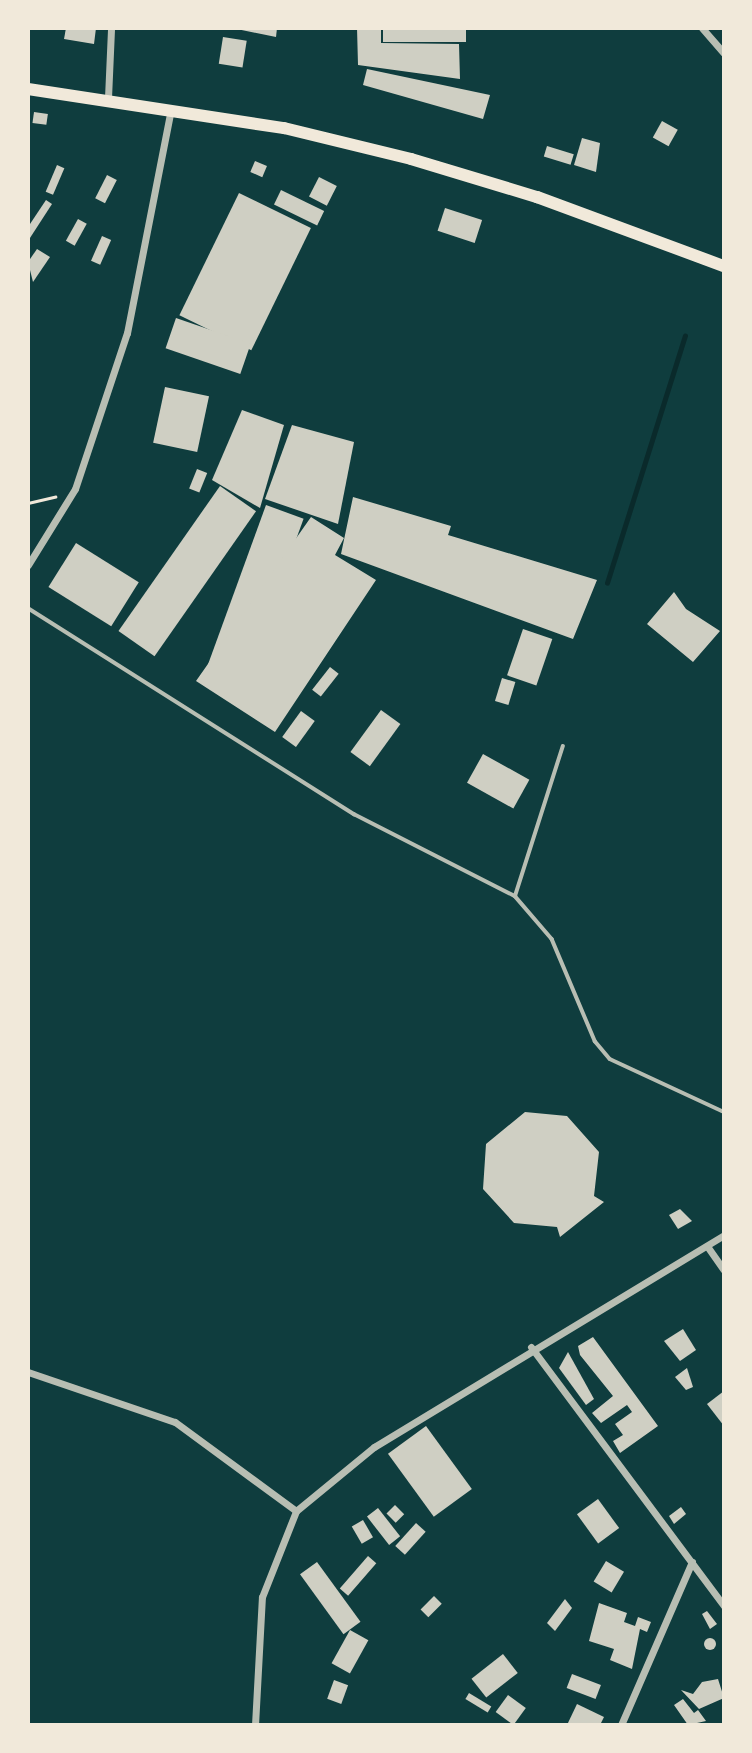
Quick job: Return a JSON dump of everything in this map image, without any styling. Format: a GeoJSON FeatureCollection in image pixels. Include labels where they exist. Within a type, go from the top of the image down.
{"type":"FeatureCollection","features":[{"type":"Feature","properties":{"kind":"highway"},"geometry":{"type":"LineString","coordinates":[[28,89],[171,108],[411,159],[724,266]]}},
{"type":"Feature","properties":{"kind":"street"},"geometry":{"type":"LineString","coordinates":[[108,98],[111,28]]}},
{"type":"Feature","properties":{"kind":"street"},"geometry":{"type":"LineString","coordinates":[[702,28],[724,53]]}},
{"type":"Feature","properties":{"kind":"street"},"geometry":{"type":"LineString","coordinates":[[28,565],[75,489],[127,332],[171,108]]}},
{"type":"Feature","properties":{"kind":"street"},"geometry":{"type":"LineString","coordinates":[[255,1725],[262,1597],[296,1511],[374,1447],[531,1347],[724,1235]]}},
{"type":"Feature","properties":{"kind":"street"},"geometry":{"type":"LineString","coordinates":[[707,1246],[724,1270]]}},
{"type":"Feature","properties":{"kind":"street"},"geometry":{"type":"LineString","coordinates":[[531,1347],[724,1606]]}},
{"type":"Feature","properties":{"kind":"street"},"geometry":{"type":"LineString","coordinates":[[28,1372],[175,1422],[296,1511]]}},
{"type":"Feature","properties":{"kind":"street"},"geometry":{"type":"LineString","coordinates":[[621,1725],[692,1562]]}},
{"type":"Feature","properties":{"kind":"lane"},"geometry":{"type":"LineString","coordinates":[[28,608],[354,814],[515,896],[552,939],[595,1041],[610,1059],[724,1112]]}},
{"type":"Feature","properties":{"kind":"lane"},"geometry":{"type":"LineString","coordinates":[[515,896],[563,746]]}},
{"type":"Feature","properties":{"kind":"path"},"geometry":{"type":"LineString","coordinates":[[28,503],[75,489]]}},
{"type":"Feature","properties":{"kind":"building"},"geometry":{"type":"Polygon","coordinates":[[[66,28],[96,28],[94,44],[64,39],[66,28]]]}},
{"type":"Feature","properties":{"kind":"building"},"geometry":{"type":"Polygon","coordinates":[[[232,28],[277,28],[276,37],[232,28]]]}},
{"type":"Feature","properties":{"kind":"building"},"geometry":{"type":"Polygon","coordinates":[[[357,28],[381,28],[381,43],[459,44],[460,79],[358,65],[357,28]]]}},
{"type":"Feature","properties":{"kind":"building"},"geometry":{"type":"Polygon","coordinates":[[[383,28],[466,28],[466,42],[383,42],[383,28]]]}},
{"type":"Feature","properties":{"kind":"building"},"geometry":{"type":"Polygon","coordinates":[[[223,37],[247,41],[242,67],[219,64],[223,37]]]}},
{"type":"Feature","properties":{"kind":"building"},"geometry":{"type":"Polygon","coordinates":[[[367,69],[490,95],[483,119],[363,85],[367,69]]]}},
{"type":"Feature","properties":{"kind":"building"},"geometry":{"type":"Polygon","coordinates":[[[34,112],[48,114],[46,125],[32,123],[34,112]]]}},
{"type":"Feature","properties":{"kind":"building"},"geometry":{"type":"Polygon","coordinates":[[[662,121],[678,130],[669,146],[653,138],[662,121]]]}},
{"type":"Feature","properties":{"kind":"building"},"geometry":{"type":"Polygon","coordinates":[[[582,138],[600,143],[596,172],[574,165],[582,138]]]}},
{"type":"Feature","properties":{"kind":"building"},"geometry":{"type":"Polygon","coordinates":[[[547,146],[574,154],[571,165],[544,157],[547,146]]]}},
{"type":"Feature","properties":{"kind":"building"},"geometry":{"type":"Polygon","coordinates":[[[255,161],[267,166],[262,177],[250,172],[255,161]]]}},
{"type":"Feature","properties":{"kind":"building"},"geometry":{"type":"Polygon","coordinates":[[[57,165],[64,168],[53,195],[46,192],[57,165]]]}},
{"type":"Feature","properties":{"kind":"building"},"geometry":{"type":"Polygon","coordinates":[[[107,175],[117,180],[105,203],[95,198],[107,175]]]}},
{"type":"Feature","properties":{"kind":"building"},"geometry":{"type":"Polygon","coordinates":[[[319,177],[337,186],[327,206],[309,197],[319,177]]]}},
{"type":"Feature","properties":{"kind":"building"},"geometry":{"type":"Polygon","coordinates":[[[281,190],[324,211],[317,225],[274,204],[281,190]]]}},
{"type":"Feature","properties":{"kind":"building"},"geometry":{"type":"Polygon","coordinates":[[[239,193],[311,228],[251,350],[179,315],[239,193]]]}},
{"type":"Feature","properties":{"kind":"building"},"geometry":{"type":"Polygon","coordinates":[[[46,200],[52,204],[28,241],[28,227],[46,200]]]}},
{"type":"Feature","properties":{"kind":"building"},"geometry":{"type":"Polygon","coordinates":[[[445,208],[482,220],[475,243],[438,231],[445,208]]]}},
{"type":"Feature","properties":{"kind":"building"},"geometry":{"type":"Polygon","coordinates":[[[78,219],[87,224],[75,246],[66,241],[78,219]]]}},
{"type":"Feature","properties":{"kind":"building"},"geometry":{"type":"Polygon","coordinates":[[[102,236],[111,240],[100,265],[91,261],[102,236]]]}},
{"type":"Feature","properties":{"kind":"building"},"geometry":{"type":"Polygon","coordinates":[[[37,249],[50,257],[33,282],[28,262],[37,249]]]}},
{"type":"Feature","properties":{"kind":"building"},"geometry":{"type":"Polygon","coordinates":[[[176,318],[251,344],[240,374],[166,348],[176,318]]]}},
{"type":"Feature","properties":{"kind":"building"},"geometry":{"type":"Polygon","coordinates":[[[165,387],[209,396],[197,452],[153,443],[165,387]]]}},
{"type":"Feature","properties":{"kind":"building"},"geometry":{"type":"Polygon","coordinates":[[[242,410],[284,425],[260,508],[212,480],[242,410]]]}},
{"type":"Feature","properties":{"kind":"building"},"geometry":{"type":"Polygon","coordinates":[[[292,425],[354,442],[338,524],[265,499],[292,425]]]}},
{"type":"Feature","properties":{"kind":"building"},"geometry":{"type":"Polygon","coordinates":[[[197,469],[207,473],[199,493],[189,488],[197,469]]]}},
{"type":"Feature","properties":{"kind":"building"},"geometry":{"type":"Polygon","coordinates":[[[220,486],[256,511],[155,656],[118,631],[220,486]]]}},
{"type":"Feature","properties":{"kind":"building"},"geometry":{"type":"Polygon","coordinates":[[[353,497],[451,526],[448,535],[597,580],[573,639],[341,554],[353,497]]]}},
{"type":"Feature","properties":{"kind":"building"},"geometry":{"type":"Polygon","coordinates":[[[266,505],[304,519],[239,695],[202,682],[266,505]]]}},
{"type":"Feature","properties":{"kind":"building"},"geometry":{"type":"Polygon","coordinates":[[[311,517],[344,538],[335,555],[376,580],[275,732],[196,681],[311,517]]]}},
{"type":"Feature","properties":{"kind":"building"},"geometry":{"type":"Polygon","coordinates":[[[76,543],[139,582],[111,626],[48,587],[76,543]]]}},
{"type":"Feature","properties":{"kind":"building"},"geometry":{"type":"Polygon","coordinates":[[[674,592],[686,609],[720,631],[693,662],[647,624],[674,592]]]}},
{"type":"Feature","properties":{"kind":"building"},"geometry":{"type":"Polygon","coordinates":[[[523,629],[552,639],[536,685],[507,675],[523,629]]]}},
{"type":"Feature","properties":{"kind":"building"},"geometry":{"type":"Polygon","coordinates":[[[330,667],[339,674],[321,697],[312,690],[330,667]]]}},
{"type":"Feature","properties":{"kind":"building"},"geometry":{"type":"Polygon","coordinates":[[[502,678],[515,682],[508,705],[495,701],[502,678]]]}},
{"type":"Feature","properties":{"kind":"building"},"geometry":{"type":"Polygon","coordinates":[[[381,710],[400,724],[370,766],[350,752],[381,710]]]}},
{"type":"Feature","properties":{"kind":"building"},"geometry":{"type":"Polygon","coordinates":[[[301,711],[315,721],[296,747],[282,737],[301,711]]]}},
{"type":"Feature","properties":{"kind":"building"},"geometry":{"type":"Polygon","coordinates":[[[483,754],[529,780],[513,809],[467,783],[483,754]]]}},
{"type":"Feature","properties":{"kind":"building"},"geometry":{"type":"Polygon","coordinates":[[[525,1112],[567,1116],[599,1152],[594,1196],[604,1202],[560,1237],[557,1227],[514,1223],[483,1189],[486,1144],[525,1112]]]}},
{"type":"Feature","properties":{"kind":"building"},"geometry":{"type":"Polygon","coordinates":[[[680,1209],[692,1221],[678,1229],[669,1215],[680,1209]]]}},
{"type":"Feature","properties":{"kind":"building"},"geometry":{"type":"Polygon","coordinates":[[[683,1329],[696,1350],[680,1361],[664,1341],[683,1329]]]}},
{"type":"Feature","properties":{"kind":"building"},"geometry":{"type":"Polygon","coordinates":[[[593,1337],[658,1426],[620,1453],[613,1441],[623,1435],[615,1424],[632,1412],[627,1405],[601,1423],[592,1413],[613,1396],[580,1355],[578,1346],[593,1337]]]}},
{"type":"Feature","properties":{"kind":"building"},"geometry":{"type":"Polygon","coordinates":[[[568,1352],[594,1399],[586,1405],[559,1368],[568,1352]]]}},
{"type":"Feature","properties":{"kind":"building"},"geometry":{"type":"Polygon","coordinates":[[[687,1368],[693,1387],[686,1390],[675,1377],[687,1368]]]}},
{"type":"Feature","properties":{"kind":"building"},"geometry":{"type":"Polygon","coordinates":[[[724,1391],[724,1426],[707,1404],[724,1391]]]}},
{"type":"Feature","properties":{"kind":"building"},"geometry":{"type":"Polygon","coordinates":[[[426,1426],[472,1489],[434,1517],[388,1454],[426,1426]]]}},
{"type":"Feature","properties":{"kind":"building"},"geometry":{"type":"Polygon","coordinates":[[[598,1499],[619,1528],[598,1543],[577,1514],[598,1499]]]}},
{"type":"Feature","properties":{"kind":"building"},"geometry":{"type":"Polygon","coordinates":[[[395,1505],[404,1514],[396,1523],[387,1513],[395,1505]]]}},
{"type":"Feature","properties":{"kind":"building"},"geometry":{"type":"Polygon","coordinates":[[[681,1507],[686,1514],[674,1524],[669,1516],[681,1507]]]}},
{"type":"Feature","properties":{"kind":"building"},"geometry":{"type":"Polygon","coordinates":[[[378,1508],[400,1536],[389,1545],[367,1517],[378,1508]]]}},
{"type":"Feature","properties":{"kind":"building"},"geometry":{"type":"Polygon","coordinates":[[[363,1520],[373,1537],[362,1544],[352,1526],[363,1520]]]}},
{"type":"Feature","properties":{"kind":"building"},"geometry":{"type":"Polygon","coordinates":[[[416,1523],[426,1532],[405,1555],[395,1546],[416,1523]]]}},
{"type":"Feature","properties":{"kind":"building"},"geometry":{"type":"Polygon","coordinates":[[[368,1556],[376,1563],[348,1596],[340,1588],[368,1556]]]}},
{"type":"Feature","properties":{"kind":"building"},"geometry":{"type":"Polygon","coordinates":[[[606,1561],[624,1572],[612,1592],[594,1582],[606,1561]]]}},
{"type":"Feature","properties":{"kind":"building"},"geometry":{"type":"Polygon","coordinates":[[[317,1562],[360,1622],[344,1634],[300,1574],[317,1562]]]}},
{"type":"Feature","properties":{"kind":"building"},"geometry":{"type":"Polygon","coordinates":[[[434,1596],[442,1604],[428,1617],[421,1609],[434,1596]]]}},
{"type":"Feature","properties":{"kind":"building"},"geometry":{"type":"Polygon","coordinates":[[[565,1599],[572,1608],[555,1631],[547,1623],[565,1599]]]}},
{"type":"Feature","properties":{"kind":"building"},"geometry":{"type":"Polygon","coordinates":[[[599,1603],[627,1613],[624,1622],[635,1626],[638,1617],[651,1622],[647,1632],[640,1629],[632,1669],[610,1660],[614,1649],[589,1641],[599,1603]]]}},
{"type":"Feature","properties":{"kind":"building"},"geometry":{"type":"Polygon","coordinates":[[[707,1611],[717,1624],[710,1629],[702,1614],[707,1611]]]}},
{"type":"Feature","properties":{"kind":"building"},"geometry":{"type":"Polygon","coordinates":[[[350,1630],[368,1640],[350,1673],[332,1663],[350,1630]]]}},
{"type":"Feature","properties":{"kind":"building"},"geometry":{"type":"Polygon","coordinates":[[[705,1639],[715,1639],[715,1649],[705,1649],[705,1639]]]}},
{"type":"Feature","properties":{"kind":"building"},"geometry":{"type":"Polygon","coordinates":[[[503,1654],[518,1673],[486,1698],[471,1679],[503,1654]]]}},
{"type":"Feature","properties":{"kind":"building"},"geometry":{"type":"Polygon","coordinates":[[[572,1674],[601,1685],[596,1699],[567,1688],[572,1674]]]}},
{"type":"Feature","properties":{"kind":"building"},"geometry":{"type":"Polygon","coordinates":[[[718,1679],[724,1698],[699,1709],[681,1690],[693,1694],[702,1682],[718,1679]]]}},
{"type":"Feature","properties":{"kind":"building"},"geometry":{"type":"Polygon","coordinates":[[[334,1680],[348,1685],[341,1704],[327,1699],[334,1680]]]}},
{"type":"Feature","properties":{"kind":"building"},"geometry":{"type":"Polygon","coordinates":[[[469,1693],[491,1706],[488,1712],[465,1699],[469,1693]]]}},
{"type":"Feature","properties":{"kind":"building"},"geometry":{"type":"Polygon","coordinates":[[[508,1695],[526,1708],[513,1725],[496,1712],[508,1695]]]}},
{"type":"Feature","properties":{"kind":"building"},"geometry":{"type":"Polygon","coordinates":[[[683,1699],[694,1713],[698,1710],[706,1721],[688,1725],[674,1705],[683,1699]]]}},
{"type":"Feature","properties":{"kind":"building"},"geometry":{"type":"Polygon","coordinates":[[[577,1704],[604,1717],[600,1725],[567,1725],[577,1704]]]}},
{"type":"Feature","properties":{"kind":"waterway"},"geometry":{"type":"LineString","coordinates":[[607,583],[685,336]]}}]}
